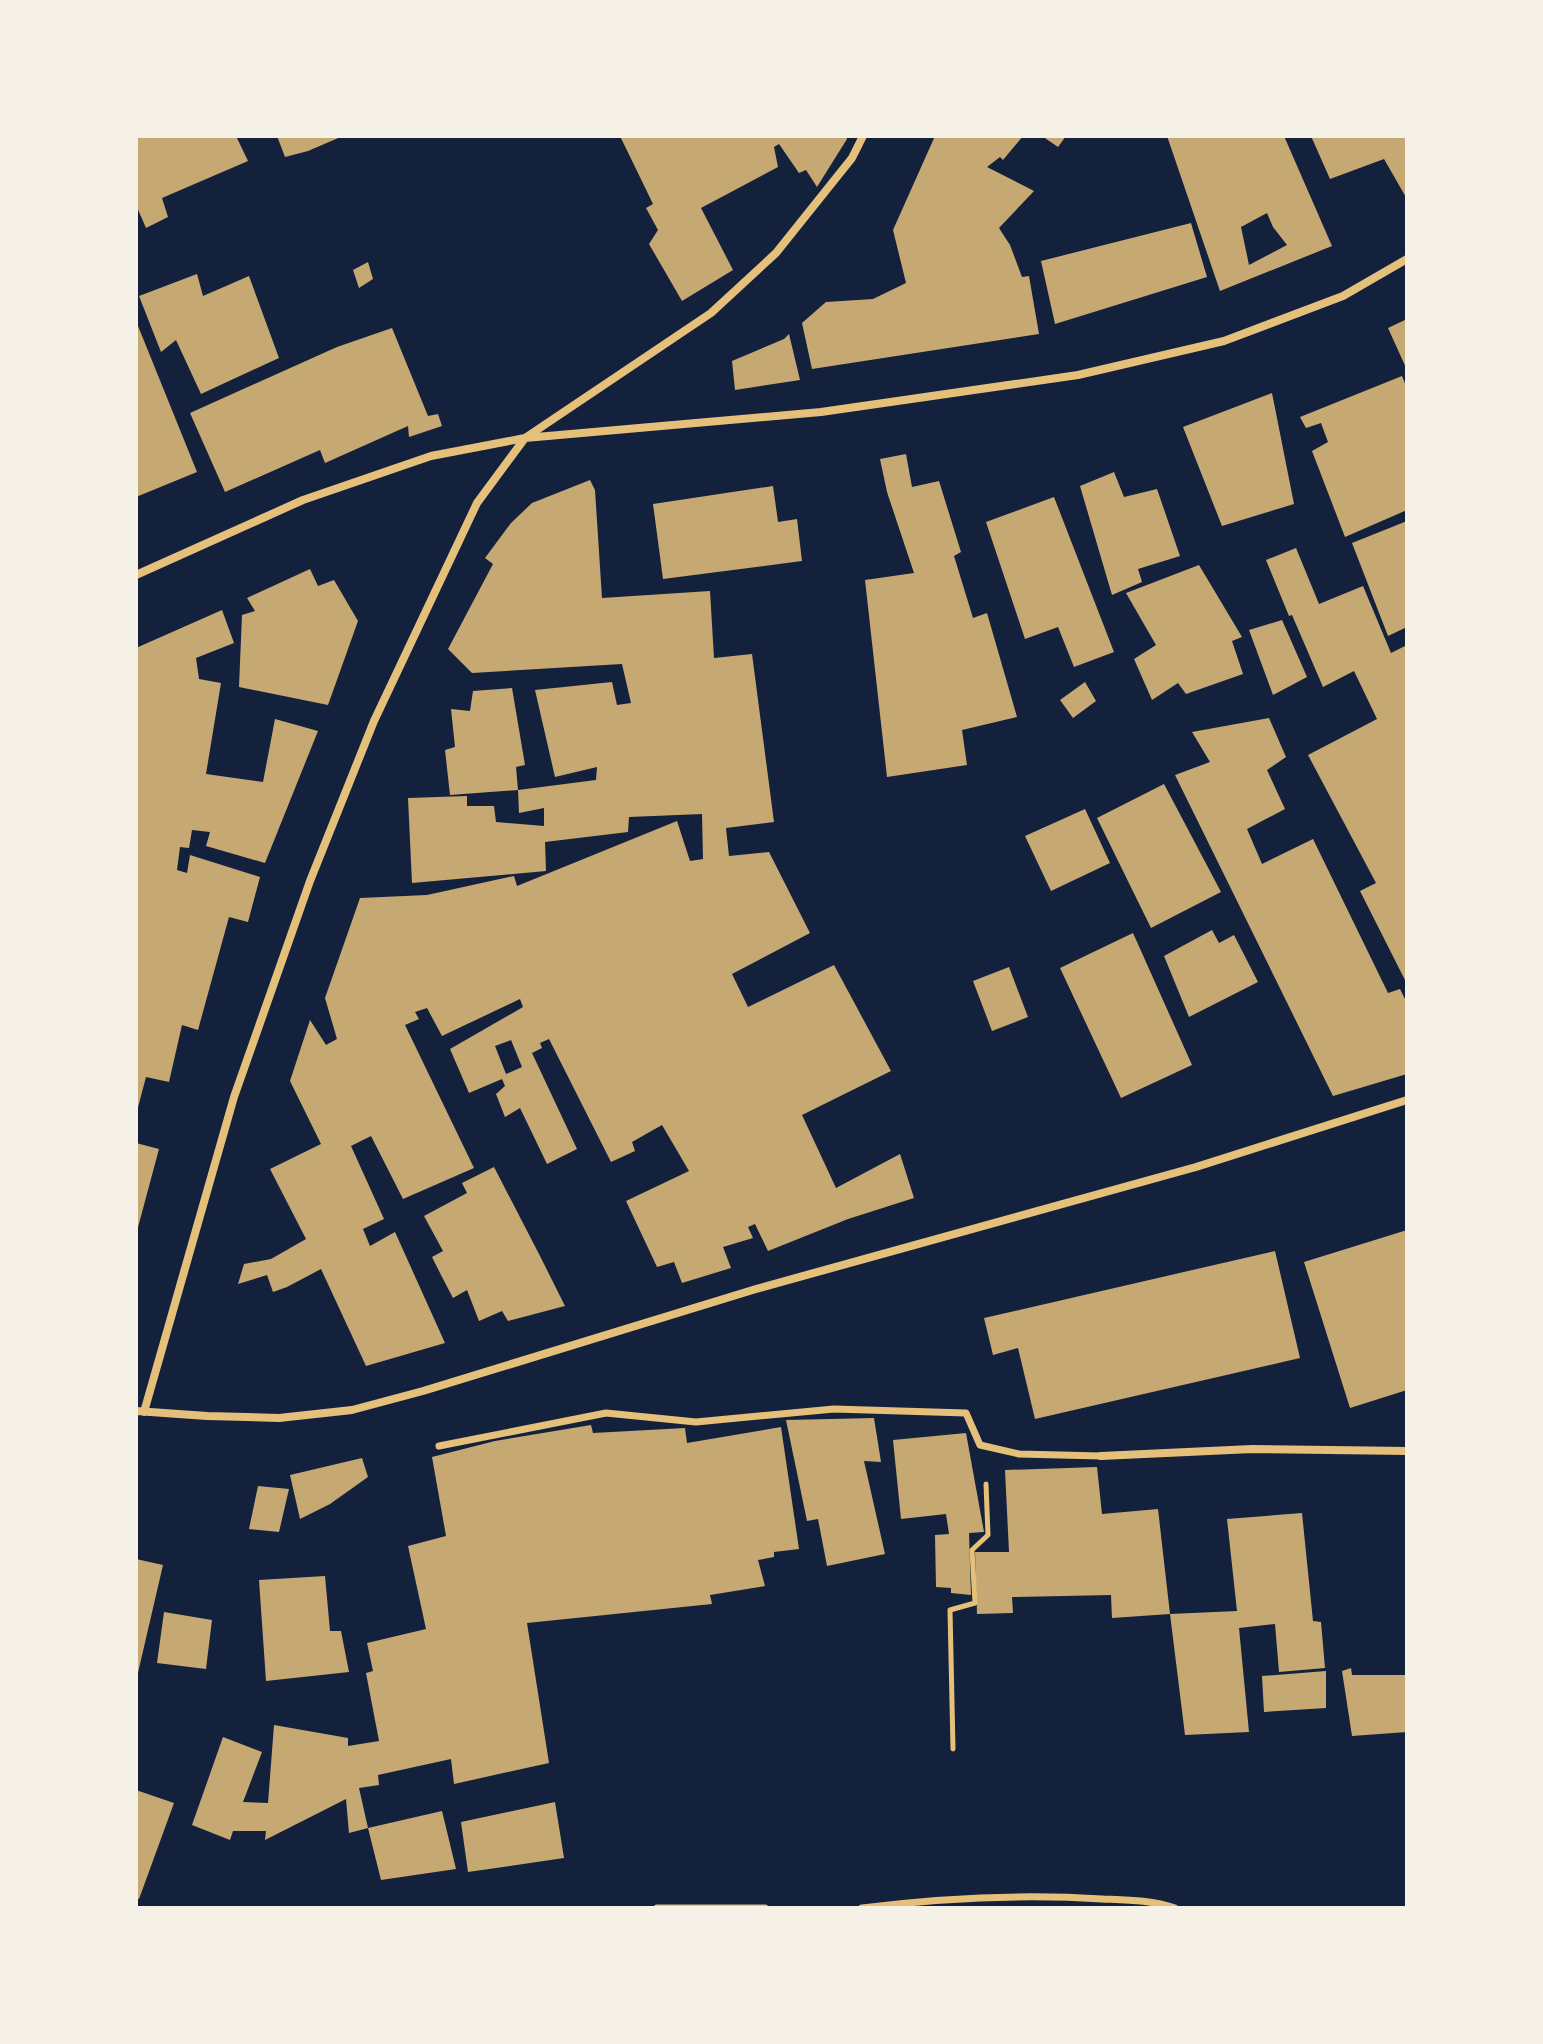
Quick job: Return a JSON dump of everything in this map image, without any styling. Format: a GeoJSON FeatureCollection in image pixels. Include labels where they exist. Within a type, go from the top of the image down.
{"type":"FeatureCollection","features":[{"type":"Feature","properties":{"kind":"street"},"geometry":{"type":"LineString","coordinates":[[863,136],[852,158],[776,253],[711,313],[525,438],[477,503],[374,721],[310,881],[234,1097],[140,1412],[279,1418],[352,1410],[756,1289],[1196,1167],[1407,1100]]}},
{"type":"Feature","properties":{"kind":"street"},"geometry":{"type":"LineString","coordinates":[[136,575],[303,500],[431,456],[525,438],[821,412],[1078,375],[1224,341],[1343,296],[1407,259]]}},
{"type":"Feature","properties":{"kind":"street"},"geometry":{"type":"LineString","coordinates":[[439,1446],[606,1413],[696,1422],[834,1409],[966,1413],[980,1445],[1019,1454],[1101,1456],[1252,1449],[1407,1451]]}},
{"type":"Feature","properties":{"kind":"street"},"geometry":{"type":"LineString","coordinates":[[862,1908],[921,1901],[1064,1896],[1133,1901],[1175,1908]]}},
{"type":"Feature","properties":{"kind":"street"},"geometry":{"type":"LineString","coordinates":[[657,1908],[765,1908]]}},
{"type":"Feature","properties":{"kind":"path"},"geometry":{"type":"LineString","coordinates":[[953,1749],[950,1610],[975,1603],[972,1550],[988,1535],[986,1481]]}},
{"type":"Feature","properties":{"kind":"building"},"geometry":{"type":"Polygon","coordinates":[[[136,136],[236,136],[248,161],[162,198],[168,217],[146,228],[136,205],[136,136]]]}},
{"type":"Feature","properties":{"kind":"building"},"geometry":{"type":"Polygon","coordinates":[[[277,136],[343,136],[285,157],[277,136]]]}},
{"type":"Feature","properties":{"kind":"building"},"geometry":{"type":"Polygon","coordinates":[[[620,136],[845,136],[847,139],[817,187],[806,170],[799,173],[779,144],[774,147],[778,167],[701,208],[733,270],[682,301],[649,244],[658,230],[646,208],[653,204],[620,136]]]}},
{"type":"Feature","properties":{"kind":"building"},"geometry":{"type":"Polygon","coordinates":[[[935,136],[1023,136],[1003,160],[1000,157],[987,167],[1034,191],[999,228],[1010,245],[1022,277],[1029,276],[1039,334],[812,369],[802,323],[826,302],[873,299],[906,283],[893,230],[935,136]]]}},
{"type":"Feature","properties":{"kind":"building"},"geometry":{"type":"Polygon","coordinates":[[[1042,136],[1066,136],[1058,147],[1042,136]]]}},
{"type":"Feature","properties":{"kind":"building"},"geometry":{"type":"Polygon","coordinates":[[[1167,136],[1284,136],[1332,246],[1220,291],[1167,136]],[[1267,213],[1241,227],[1249,265],[1287,245],[1267,213]]]}},
{"type":"Feature","properties":{"kind":"building"},"geometry":{"type":"Polygon","coordinates":[[[1311,136],[1407,136],[1407,199],[1384,159],[1330,179],[1311,136]]]}},
{"type":"Feature","properties":{"kind":"building"},"geometry":{"type":"Polygon","coordinates":[[[1191,223],[1207,277],[1055,324],[1041,261],[1191,223]]]}},
{"type":"Feature","properties":{"kind":"building"},"geometry":{"type":"Polygon","coordinates":[[[368,262],[373,279],[359,288],[353,270],[368,262]]]}},
{"type":"Feature","properties":{"kind":"building"},"geometry":{"type":"Polygon","coordinates":[[[197,274],[203,296],[249,276],[279,358],[201,394],[176,340],[161,352],[139,296],[197,274]]]}},
{"type":"Feature","properties":{"kind":"building"},"geometry":{"type":"Polygon","coordinates":[[[1407,319],[1407,370],[1388,328],[1407,319]]]}},
{"type":"Feature","properties":{"kind":"building"},"geometry":{"type":"Polygon","coordinates":[[[136,321],[197,472],[136,497],[136,321]]]}},
{"type":"Feature","properties":{"kind":"building"},"geometry":{"type":"Polygon","coordinates":[[[392,328],[428,416],[438,414],[442,426],[409,437],[408,426],[325,463],[320,450],[225,492],[190,413],[337,347],[392,328]]]}},
{"type":"Feature","properties":{"kind":"building"},"geometry":{"type":"Polygon","coordinates":[[[789,334],[800,380],[735,390],[732,361],[789,334]]]}},
{"type":"Feature","properties":{"kind":"building"},"geometry":{"type":"Polygon","coordinates":[[[1402,376],[1407,388],[1407,510],[1345,537],[1312,451],[1328,442],[1321,423],[1306,428],[1300,417],[1402,376]]]}},
{"type":"Feature","properties":{"kind":"building"},"geometry":{"type":"Polygon","coordinates":[[[1272,393],[1294,504],[1222,526],[1183,427],[1272,393]]]}},
{"type":"Feature","properties":{"kind":"building"},"geometry":{"type":"Polygon","coordinates":[[[906,454],[912,487],[939,481],[961,552],[954,556],[973,618],[987,613],[1017,717],[962,730],[967,765],[887,777],[865,580],[914,573],[887,492],[880,459],[906,454]]]}},
{"type":"Feature","properties":{"kind":"building"},"geometry":{"type":"Polygon","coordinates":[[[1114,472],[1124,497],[1157,489],[1180,556],[1138,569],[1142,582],[1112,595],[1080,486],[1114,472]]]}},
{"type":"Feature","properties":{"kind":"building"},"geometry":{"type":"Polygon","coordinates":[[[590,480],[595,490],[602,598],[710,591],[714,658],[752,654],[774,822],[726,828],[729,856],[769,852],[810,933],[732,974],[748,1007],[834,965],[891,1071],[802,1115],[836,1188],[900,1154],[914,1198],[848,1219],[768,1251],[755,1224],[748,1227],[753,1238],[723,1247],[731,1268],[682,1283],[674,1262],[657,1267],[626,1201],[689,1171],[662,1125],[632,1142],[635,1151],[611,1162],[549,1039],[540,1043],[542,1048],[532,1053],[577,1149],[547,1164],[520,1108],[505,1117],[496,1094],[505,1086],[502,1079],[469,1093],[450,1049],[523,1007],[520,999],[442,1036],[427,1008],[415,1012],[419,1019],[405,1025],[474,1168],[403,1199],[371,1136],[351,1146],[384,1219],[363,1229],[370,1246],[395,1232],[445,1343],[366,1366],[321,1269],[273,1292],[267,1275],[238,1284],[244,1264],[271,1259],[306,1239],[270,1169],[321,1144],[290,1081],[310,1020],[326,1045],[337,1039],[325,998],[360,898],[427,895],[514,876],[517,886],[677,821],[690,861],[703,859],[702,814],[629,817],[628,832],[545,842],[546,871],[412,883],[408,798],[467,796],[467,806],[494,806],[496,822],[544,826],[544,808],[519,813],[518,790],[596,780],[597,767],[555,777],[535,690],[612,682],[617,705],[631,703],[622,664],[472,673],[448,649],[493,564],[485,558],[511,523],[532,503],[590,480]],[[511,1040],[495,1046],[506,1074],[522,1067],[511,1040]]]}},
{"type":"Feature","properties":{"kind":"building"},"geometry":{"type":"Polygon","coordinates":[[[773,486],[778,522],[797,519],[802,561],[663,579],[653,504],[773,486]]]}},
{"type":"Feature","properties":{"kind":"building"},"geometry":{"type":"Polygon","coordinates":[[[1054,497],[1114,652],[1074,667],[1058,627],[1025,639],[986,522],[1054,497]]]}},
{"type":"Feature","properties":{"kind":"building"},"geometry":{"type":"Polygon","coordinates":[[[1407,521],[1407,627],[1388,636],[1352,543],[1407,521]]]}},
{"type":"Feature","properties":{"kind":"building"},"geometry":{"type":"Polygon","coordinates":[[[1296,548],[1319,604],[1363,586],[1391,653],[1407,645],[1407,984],[1360,891],[1376,883],[1308,755],[1377,719],[1354,671],[1323,687],[1292,615],[1289,616],[1266,560],[1296,548]]]}},
{"type":"Feature","properties":{"kind":"building"},"geometry":{"type":"Polygon","coordinates":[[[1199,565],[1242,637],[1232,641],[1243,674],[1186,694],[1178,683],[1152,700],[1134,659],[1156,645],[1126,593],[1199,565]]]}},
{"type":"Feature","properties":{"kind":"building"},"geometry":{"type":"Polygon","coordinates":[[[310,569],[318,586],[334,580],[358,621],[328,705],[239,687],[242,615],[255,611],[247,598],[310,569]]]}},
{"type":"Feature","properties":{"kind":"building"},"geometry":{"type":"Polygon","coordinates":[[[222,610],[234,643],[196,658],[199,679],[221,683],[206,774],[263,782],[275,719],[318,731],[265,863],[206,846],[210,832],[192,830],[189,848],[180,847],[177,870],[187,873],[190,855],[260,877],[248,922],[229,917],[198,1030],[182,1025],[169,1082],[146,1077],[136,1115],[136,648],[222,610]]]}},
{"type":"Feature","properties":{"kind":"building"},"geometry":{"type":"Polygon","coordinates":[[[1282,620],[1307,677],[1273,695],[1249,630],[1282,620]]]}},
{"type":"Feature","properties":{"kind":"building"},"geometry":{"type":"Polygon","coordinates":[[[1085,682],[1096,701],[1073,718],[1060,700],[1085,682]]]}},
{"type":"Feature","properties":{"kind":"building"},"geometry":{"type":"Polygon","coordinates":[[[512,688],[525,765],[516,767],[518,790],[450,795],[445,750],[455,747],[451,709],[470,711],[473,691],[512,688]]]}},
{"type":"Feature","properties":{"kind":"building"},"geometry":{"type":"Polygon","coordinates":[[[1269,718],[1286,757],[1267,770],[1285,809],[1247,829],[1262,864],[1313,839],[1388,993],[1400,989],[1407,1003],[1407,1074],[1333,1096],[1175,775],[1210,762],[1192,732],[1269,718]]]}},
{"type":"Feature","properties":{"kind":"building"},"geometry":{"type":"Polygon","coordinates":[[[1164,784],[1221,892],[1151,928],[1097,818],[1164,784]]]}},
{"type":"Feature","properties":{"kind":"building"},"geometry":{"type":"Polygon","coordinates":[[[1085,809],[1110,863],[1051,891],[1025,836],[1085,809]]]}},
{"type":"Feature","properties":{"kind":"building"},"geometry":{"type":"Polygon","coordinates":[[[1212,930],[1219,943],[1234,935],[1258,982],[1189,1017],[1164,956],[1212,930]]]}},
{"type":"Feature","properties":{"kind":"building"},"geometry":{"type":"Polygon","coordinates":[[[1133,933],[1192,1065],[1121,1098],[1060,968],[1133,933]]]}},
{"type":"Feature","properties":{"kind":"building"},"geometry":{"type":"Polygon","coordinates":[[[1009,967],[1028,1017],[992,1031],[973,981],[1009,967]]]}},
{"type":"Feature","properties":{"kind":"building"},"geometry":{"type":"Polygon","coordinates":[[[136,1143],[159,1149],[137,1231],[136,1231],[136,1143]]]}},
{"type":"Feature","properties":{"kind":"building"},"geometry":{"type":"Polygon","coordinates":[[[494,1167],[565,1306],[508,1321],[502,1311],[479,1321],[467,1290],[453,1298],[441,1275],[432,1257],[443,1251],[424,1216],[467,1193],[462,1183],[494,1167]]]}},
{"type":"Feature","properties":{"kind":"building"},"geometry":{"type":"Polygon","coordinates":[[[1407,1230],[1407,1390],[1350,1408],[1304,1262],[1407,1230]]]}},
{"type":"Feature","properties":{"kind":"building"},"geometry":{"type":"Polygon","coordinates":[[[1275,1251],[1300,1358],[1035,1419],[1018,1348],[993,1355],[984,1318],[1275,1251]]]}},
{"type":"Feature","properties":{"kind":"building"},"geometry":{"type":"Polygon","coordinates":[[[874,1418],[881,1462],[864,1461],[885,1554],[827,1566],[818,1519],[807,1521],[786,1420],[874,1418]]]}},
{"type":"Feature","properties":{"kind":"building"},"geometry":{"type":"Polygon","coordinates":[[[591,1425],[593,1433],[685,1428],[687,1443],[781,1427],[799,1549],[774,1552],[774,1557],[758,1560],[765,1586],[710,1595],[712,1604],[527,1623],[549,1763],[454,1784],[451,1759],[378,1775],[379,1785],[359,1788],[368,1828],[349,1833],[346,1799],[265,1840],[266,1831],[233,1831],[230,1840],[192,1825],[223,1737],[262,1752],[243,1802],[268,1803],[274,1725],[348,1738],[348,1746],[379,1741],[366,1673],[373,1671],[367,1643],[426,1629],[408,1546],[446,1536],[432,1457],[495,1441],[591,1425]]]}},
{"type":"Feature","properties":{"kind":"building"},"geometry":{"type":"Polygon","coordinates":[[[966,1433],[984,1532],[969,1533],[971,1595],[951,1593],[951,1588],[936,1587],[935,1535],[949,1534],[946,1514],[901,1519],[893,1440],[966,1433]]]}},
{"type":"Feature","properties":{"kind":"building"},"geometry":{"type":"Polygon","coordinates":[[[362,1458],[368,1477],[330,1504],[300,1519],[290,1475],[362,1458]]]}},
{"type":"Feature","properties":{"kind":"building"},"geometry":{"type":"Polygon","coordinates":[[[1097,1467],[1102,1514],[1158,1509],[1170,1614],[1112,1618],[1111,1595],[1012,1597],[1013,1613],[977,1614],[975,1552],[1009,1552],[1005,1470],[1097,1467]]]}},
{"type":"Feature","properties":{"kind":"building"},"geometry":{"type":"Polygon","coordinates":[[[258,1486],[289,1489],[279,1532],[249,1529],[258,1486]]]}},
{"type":"Feature","properties":{"kind":"building"},"geometry":{"type":"Polygon","coordinates":[[[1302,1513],[1313,1621],[1321,1622],[1325,1668],[1279,1672],[1275,1624],[1239,1628],[1249,1732],[1185,1735],[1170,1614],[1237,1611],[1227,1519],[1302,1513]]]}},
{"type":"Feature","properties":{"kind":"building"},"geometry":{"type":"Polygon","coordinates":[[[136,1559],[163,1565],[137,1677],[136,1677],[136,1559]]]}},
{"type":"Feature","properties":{"kind":"building"},"geometry":{"type":"Polygon","coordinates":[[[325,1576],[330,1631],[341,1631],[349,1672],[266,1681],[259,1580],[325,1576]]]}},
{"type":"Feature","properties":{"kind":"building"},"geometry":{"type":"Polygon","coordinates":[[[164,1612],[212,1620],[206,1669],[157,1663],[164,1612]]]}},
{"type":"Feature","properties":{"kind":"building"},"geometry":{"type":"Polygon","coordinates":[[[1351,1668],[1352,1675],[1405,1675],[1407,1732],[1352,1736],[1342,1671],[1351,1668]]]}},
{"type":"Feature","properties":{"kind":"building"},"geometry":{"type":"Polygon","coordinates":[[[1326,1671],[1326,1708],[1264,1712],[1262,1676],[1326,1671]]]}},
{"type":"Feature","properties":{"kind":"building"},"geometry":{"type":"Polygon","coordinates":[[[136,1790],[174,1803],[139,1899],[136,1898],[136,1790]]]}},
{"type":"Feature","properties":{"kind":"building"},"geometry":{"type":"Polygon","coordinates":[[[555,1802],[564,1858],[468,1872],[461,1822],[555,1802]]]}},
{"type":"Feature","properties":{"kind":"building"},"geometry":{"type":"Polygon","coordinates":[[[442,1811],[456,1869],[381,1880],[368,1828],[442,1811]]]}}]}
